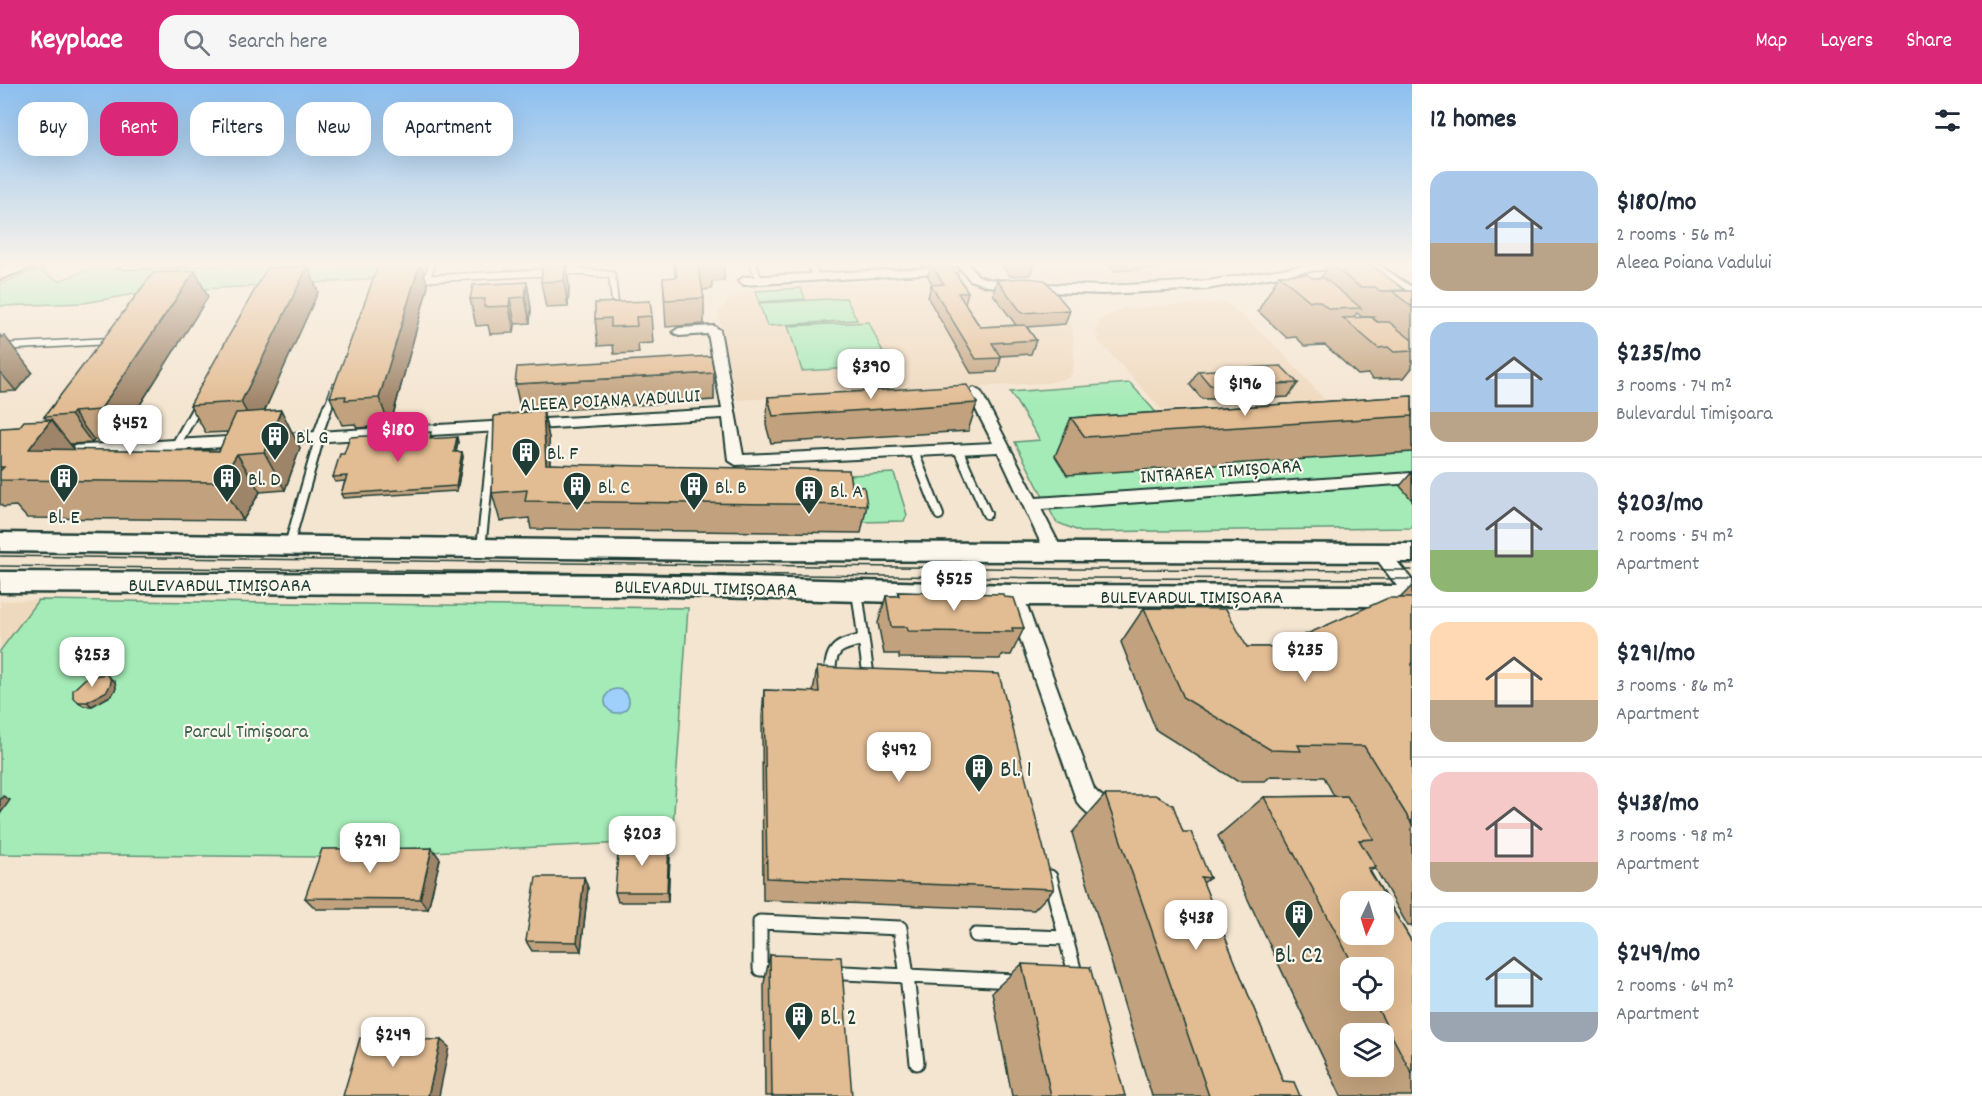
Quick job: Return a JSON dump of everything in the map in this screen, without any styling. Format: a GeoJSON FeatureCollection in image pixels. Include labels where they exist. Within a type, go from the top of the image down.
{"type":"FeatureCollection","features":[{"type":"Feature","properties":{"kind":"main road","name":"BULEVARDUL TIMIȘOARA"},"geometry":{"type":"LineString","coordinates":[[0,542],[712,551],[1412,552]]}},
{"type":"Feature","properties":{"kind":"main road"},"geometry":{"type":"LineString","coordinates":[[208,584],[231,544]]}},
{"type":"Feature","properties":{"kind":"main road"},"geometry":{"type":"LineString","coordinates":[[711,586],[712,551]]}},
{"type":"Feature","properties":{"kind":"main road"},"geometry":{"type":"LineString","coordinates":[[1054,552],[1071,595]]}},
{"type":"Feature","properties":{"kind":"main road","name":"BULEVARDUL TIMIȘOARA"},"geometry":{"type":"LineString","coordinates":[[0,582],[711,586],[1014,595],[1412,595]]}},
{"type":"Feature","properties":{"kind":"street","name":"ALEEA POIANA VADULUI"},"geometry":{"type":"LineString","coordinates":[[678,332],[714,330],[730,413],[736,464],[1003,447]]}},
{"type":"Feature","properties":{"kind":"street"},"geometry":{"type":"LineString","coordinates":[[974,392],[1033,504],[1054,552]]}},
{"type":"Feature","properties":{"kind":"street","name":"ALEEA POIANA VADULUI"},"geometry":{"type":"LineString","coordinates":[[49,453],[94,454],[176,445],[251,445],[317,437],[730,413]]}},
{"type":"Feature","properties":{"kind":"street","name":"INTRAREA TIMIȘOARA"},"geometry":{"type":"LineString","coordinates":[[1033,504],[1412,478]]}},
{"type":"Feature","properties":{"kind":"street"},"geometry":{"type":"LineString","coordinates":[[1381,553],[1412,595]]}},
{"type":"Feature","properties":{"kind":"street"},"geometry":{"type":"LineString","coordinates":[[1014,595],[1086,795],[1101,811],[1139,831]]}},
{"type":"Feature","properties":{"kind":"lane"},"geometry":{"type":"LineString","coordinates":[[616,310],[617,318]]}},
{"type":"Feature","properties":{"kind":"lane"},"geometry":{"type":"LineString","coordinates":[[0,347],[108,344],[117,332]]}},
{"type":"Feature","properties":{"kind":"lane"},"geometry":{"type":"LineString","coordinates":[[289,545],[318,443],[317,437],[337,381]]}},
{"type":"Feature","properties":{"kind":"lane"},"geometry":{"type":"LineString","coordinates":[[176,445],[204,396]]}},
{"type":"Feature","properties":{"kind":"lane"},"geometry":{"type":"LineString","coordinates":[[481,548],[494,427]]}},
{"type":"Feature","properties":{"kind":"lane"},"geometry":{"type":"LineString","coordinates":[[958,450],[987,514]]}},
{"type":"Feature","properties":{"kind":"lane"},"geometry":{"type":"LineString","coordinates":[[914,452],[939,515]]}},
{"type":"Feature","properties":{"kind":"lane"},"geometry":{"type":"LineString","coordinates":[[857,590],[869,686],[880,686]]}},
{"type":"Feature","properties":{"kind":"lane"},"geometry":{"type":"LineString","coordinates":[[831,687],[829,662],[831,653],[845,643],[864,640]]}},
{"type":"Feature","properties":{"kind":"lane"},"geometry":{"type":"LineString","coordinates":[[1048,870],[1066,938],[1074,987]]}},
{"type":"Feature","properties":{"kind":"lane"},"geometry":{"type":"LineString","coordinates":[[918,1063],[907,976],[900,928],[760,922],[760,969],[907,976],[1032,981]]}},
{"type":"Feature","properties":{"kind":"lane"},"geometry":{"type":"LineString","coordinates":[[976,935],[1066,938]]}},
{"type":"Feature","properties":{"kind":"shaded area"},"geometry":{"type":"Polygon","coordinates":[[[1060,310],[1072,324],[1074,363],[1072,373],[1068,378],[1046,383],[737,400],[719,318],[720,311],[1060,310]]]}},
{"type":"Feature","properties":{"kind":"shaded area"},"geometry":{"type":"Polygon","coordinates":[[[1120,310],[1235,310],[1274,344],[1325,400],[1162,410],[1099,341],[1096,330],[1100,320],[1120,310]]]}},
{"type":"Feature","properties":{"kind":"shaded area"},"geometry":{"type":"Polygon","coordinates":[[[38,600],[18,627],[0,650],[0,601],[38,600]]]}},
{"type":"Feature","properties":{"kind":"green space"},"geometry":{"type":"Polygon","coordinates":[[[762,310],[852,310],[857,320],[767,326],[762,310]]]}},
{"type":"Feature","properties":{"kind":"green space"},"geometry":{"type":"Polygon","coordinates":[[[869,322],[889,366],[802,371],[788,326],[869,322]]]}},
{"type":"Feature","properties":{"kind":"green space"},"geometry":{"type":"Polygon","coordinates":[[[1130,383],[1167,425],[1412,413],[1412,528],[1081,532],[1056,522],[1015,442],[1040,440],[1010,392],[1130,383]]]}},
{"type":"Feature","properties":{"kind":"green space"},"geometry":{"type":"Polygon","coordinates":[[[894,473],[907,515],[904,521],[863,522],[849,475],[894,473]]]}},
{"type":"Feature","properties":{"kind":"green space","name":"Parcul Timișoara"},"geometry":{"type":"Polygon","coordinates":[[[38,600],[688,608],[672,841],[320,857],[0,854],[0,651],[38,600]]]}},
{"type":"Feature","properties":{"kind":"water"},"geometry":{"type":"Polygon","coordinates":[[[617,689],[625,693],[629,701],[625,709],[617,713],[609,709],[605,701],[609,693],[617,689]]]}},
{"type":"Feature","properties":{"kind":"building"},"geometry":{"type":"Polygon","coordinates":[[[125,310],[168,310],[100,410],[44,417],[125,310]]]}},
{"type":"Feature","properties":{"kind":"building"},"geometry":{"type":"Polygon","coordinates":[[[243,310],[286,310],[241,402],[190,405],[243,310]]]}},
{"type":"Feature","properties":{"kind":"building"},"geometry":{"type":"Polygon","coordinates":[[[362,310],[406,310],[379,398],[345,400],[346,396],[330,397],[362,310]]]}},
{"type":"Feature","properties":{"kind":"building"},"geometry":{"type":"Polygon","coordinates":[[[595,310],[651,310],[652,316],[636,317],[637,326],[611,327],[611,318],[595,319],[595,310]]]}},
{"type":"Feature","properties":{"kind":"building"},"geometry":{"type":"Polygon","coordinates":[[[946,310],[969,310],[980,327],[1025,325],[1036,340],[992,343],[1001,358],[976,359],[946,310]]]}},
{"type":"Feature","properties":{"kind":"building"},"geometry":{"type":"Polygon","coordinates":[[[1020,310],[1066,310],[1022,313],[1020,310]]]}},
{"type":"Feature","properties":{"kind":"building"},"geometry":{"type":"Polygon","coordinates":[[[1371,317],[1377,322],[1389,322],[1412,340],[1412,351],[1394,352],[1388,347],[1378,348],[1343,318],[1371,317]]]}},
{"type":"Feature","properties":{"kind":"building"},"geometry":{"type":"Polygon","coordinates":[[[711,356],[714,373],[515,384],[517,367],[711,356]]]}},
{"type":"Feature","properties":{"kind":"building"},"geometry":{"type":"Polygon","coordinates":[[[1281,366],[1298,383],[1210,385],[1198,371],[1281,366]]]}},
{"type":"Feature","properties":{"kind":"building"},"geometry":{"type":"Polygon","coordinates":[[[967,385],[977,403],[773,416],[768,397],[967,385]]]}},
{"type":"Feature","properties":{"kind":"building"},"geometry":{"type":"Polygon","coordinates":[[[1412,396],[1412,416],[1085,437],[1071,418],[1412,396]]]}},
{"type":"Feature","properties":{"kind":"building"},"geometry":{"type":"Polygon","coordinates":[[[281,410],[264,452],[237,454],[220,482],[0,480],[0,471],[4,467],[0,467],[0,429],[19,427],[24,421],[51,420],[29,449],[219,451],[236,413],[281,410]]]}},
{"type":"Feature","properties":{"kind":"building"},"geometry":{"type":"Polygon","coordinates":[[[543,410],[546,464],[849,470],[851,486],[864,487],[867,505],[525,501],[527,490],[492,493],[494,416],[543,410]]]}},
{"type":"Feature","properties":{"kind":"building"},"geometry":{"type":"Polygon","coordinates":[[[431,432],[430,439],[457,437],[454,452],[462,452],[456,486],[341,494],[347,476],[333,477],[340,454],[344,454],[350,437],[431,432]]]}},
{"type":"Feature","properties":{"kind":"building"},"geometry":{"type":"Polygon","coordinates":[[[898,592],[1003,594],[1004,597],[1014,598],[1024,628],[1012,628],[1013,632],[908,631],[907,627],[891,627],[886,596],[899,596],[898,592]]]}},
{"type":"Feature","properties":{"kind":"building"},"geometry":{"type":"Polygon","coordinates":[[[1388,598],[1412,598],[1412,824],[1364,746],[1298,745],[1301,751],[1271,750],[1184,698],[1144,608],[1226,609],[1247,647],[1307,647],[1300,637],[1388,598]]]}},
{"type":"Feature","properties":{"kind":"building"},"geometry":{"type":"Polygon","coordinates":[[[817,667],[999,674],[1054,889],[767,878],[764,690],[819,692],[817,667]]]}},
{"type":"Feature","properties":{"kind":"building"},"geometry":{"type":"Polygon","coordinates":[[[106,674],[111,683],[107,691],[87,702],[79,702],[73,698],[73,690],[87,677],[106,674]]]}},
{"type":"Feature","properties":{"kind":"building"},"geometry":{"type":"Polygon","coordinates":[[[1105,795],[1155,795],[1173,805],[1183,832],[1191,832],[1210,878],[1201,877],[1283,1081],[1294,1082],[1300,1096],[1209,1096],[1105,795]]]}},
{"type":"Feature","properties":{"kind":"building"},"geometry":{"type":"Polygon","coordinates":[[[1347,796],[1374,839],[1359,840],[1376,867],[1368,868],[1382,891],[1340,891],[1340,940],[1264,797],[1347,796]]]}},
{"type":"Feature","properties":{"kind":"building"},"geometry":{"type":"Polygon","coordinates":[[[619,841],[669,841],[667,892],[615,892],[619,841]]]}},
{"type":"Feature","properties":{"kind":"building"},"geometry":{"type":"Polygon","coordinates":[[[432,848],[420,899],[305,898],[322,849],[432,848]]]}},
{"type":"Feature","properties":{"kind":"building"},"geometry":{"type":"Polygon","coordinates":[[[536,877],[584,877],[577,942],[526,941],[536,877]]]}},
{"type":"Feature","properties":{"kind":"building"},"geometry":{"type":"Polygon","coordinates":[[[1394,912],[1412,942],[1412,1074],[1394,1040],[1394,1023],[1385,1023],[1379,1011],[1394,1011],[1394,957],[1349,957],[1343,945],[1394,945],[1394,912]]]}},
{"type":"Feature","properties":{"kind":"building","name":"Bl. 2"},"geometry":{"type":"Polygon","coordinates":[[[770,955],[841,957],[852,1096],[772,1096],[770,955]]]}},
{"type":"Feature","properties":{"kind":"building"},"geometry":{"type":"Polygon","coordinates":[[[1022,964],[1090,967],[1125,1096],[1051,1096],[1022,964]]]}},
{"type":"Feature","properties":{"kind":"building"},"geometry":{"type":"Polygon","coordinates":[[[360,1038],[441,1040],[428,1096],[343,1096],[360,1038]]]}},
{"type":"Feature","properties":{"kind":"tram line"},"geometry":{"type":"LineString","coordinates":[[0,556],[1061,569],[1412,570]]}},
{"type":"Feature","properties":{"kind":"tram line"},"geometry":{"type":"LineString","coordinates":[[0,566],[1064,578],[1412,579]]}},
{"type":"Feature","properties":{"kind":"place","name":"Bl. G"},"geometry":{"type":"Point","coordinates":[275,462]}},
{"type":"Feature","properties":{"kind":"place","name":"Bl. F"},"geometry":{"type":"Point","coordinates":[526,478]}},
{"type":"Feature","properties":{"kind":"place","name":"Bl. E"},"geometry":{"type":"Point","coordinates":[64,504]}},
{"type":"Feature","properties":{"kind":"place","name":"Bl. D"},"geometry":{"type":"Point","coordinates":[227,504]}},
{"type":"Feature","properties":{"kind":"place","name":"Bl. C"},"geometry":{"type":"Point","coordinates":[577,512]}},
{"type":"Feature","properties":{"kind":"place","name":"Bl. B"},"geometry":{"type":"Point","coordinates":[694,512]}},
{"type":"Feature","properties":{"kind":"place","name":"Bl. A"},"geometry":{"type":"Point","coordinates":[809,516]}},
{"type":"Feature","properties":{"kind":"place","name":"Bl. 1"},"geometry":{"type":"Point","coordinates":[979,794]}},
{"type":"Feature","properties":{"kind":"place","name":"Bl. C2"},"geometry":{"type":"Point","coordinates":[1299,940]}},
{"type":"Feature","properties":{"kind":"place","name":"Bl. 2"},"geometry":{"type":"Point","coordinates":[799,1042]}}]}
